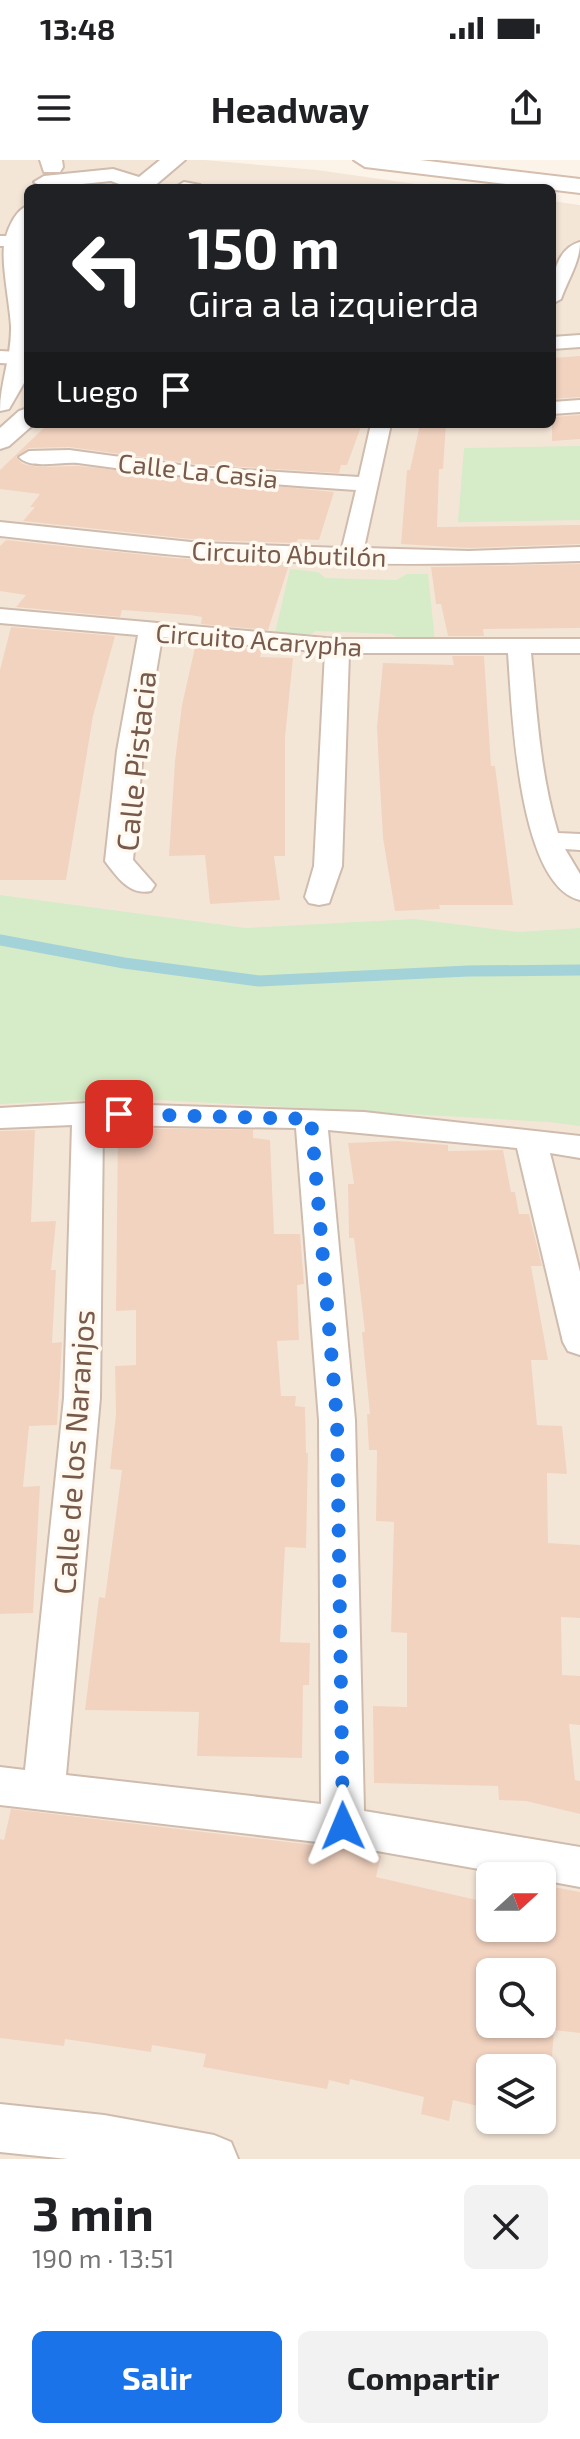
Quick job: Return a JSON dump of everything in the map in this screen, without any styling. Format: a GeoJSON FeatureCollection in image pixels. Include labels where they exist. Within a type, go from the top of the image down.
{"type":"FeatureCollection","features":[{"type":"Feature","properties":{"kind":"main road"},"geometry":{"type":"LineString","coordinates":[[365,160],[580,186]]}},
{"type":"Feature","properties":{"kind":"main road"},"geometry":{"type":"LineString","coordinates":[[452,160],[580,176]]}},
{"type":"Feature","properties":{"kind":"street"},"geometry":{"type":"LineString","coordinates":[[144,184],[175,160]]}},
{"type":"Feature","properties":{"kind":"street"},"geometry":{"type":"LineString","coordinates":[[50,171],[113,175],[136,184]]}},
{"type":"Feature","properties":{"kind":"street"},"geometry":{"type":"LineString","coordinates":[[0,404],[16,376],[9,357],[23,329],[12,239],[24,219]]}},
{"type":"Feature","properties":{"kind":"street"},"geometry":{"type":"LineString","coordinates":[[556,290],[580,247]]}},
{"type":"Feature","properties":{"kind":"street"},"geometry":{"type":"LineString","coordinates":[[556,343],[580,341]]}},
{"type":"Feature","properties":{"kind":"street"},"geometry":{"type":"LineString","coordinates":[[556,408],[580,406]]}},
{"type":"Feature","properties":{"kind":"street"},"geometry":{"type":"LineString","coordinates":[[351,557],[380,428]]}},
{"type":"Feature","properties":{"kind":"street","name":"Calle La Casia"},"geometry":{"type":"LineString","coordinates":[[29,457],[69,456],[195,473],[368,484]]}},
{"type":"Feature","properties":{"kind":"street","name":"Circuito Abutilón"},"geometry":{"type":"LineString","coordinates":[[0,529],[200,550],[351,557],[469,558],[580,554]]}},
{"type":"Feature","properties":{"kind":"street","name":"Circuito Acarypha"},"geometry":{"type":"LineString","coordinates":[[0,616],[337,646],[580,646]]}},
{"type":"Feature","properties":{"kind":"street","name":"Calle Pistacia"},"geometry":{"type":"LineString","coordinates":[[141,885],[119,861],[130,751],[151,631]]}},
{"type":"Feature","properties":{"kind":"street"},"geometry":{"type":"LineString","coordinates":[[319,897],[328,866],[337,646]]}},
{"type":"Feature","properties":{"kind":"street"},"geometry":{"type":"LineString","coordinates":[[519,648],[533,774],[546,840],[564,876],[580,892]]}},
{"type":"Feature","properties":{"kind":"street"},"geometry":{"type":"LineString","coordinates":[[546,840],[580,842]]}},
{"type":"Feature","properties":{"kind":"street"},"geometry":{"type":"LineString","coordinates":[[0,1118],[88,1113],[311,1119],[531,1139],[580,1147]]}},
{"type":"Feature","properties":{"kind":"street","name":"Calle de los Naranjos"},"geometry":{"type":"LineString","coordinates":[[44,1790],[82,1398],[88,1113]]}},
{"type":"Feature","properties":{"kind":"street"},"geometry":{"type":"LineString","coordinates":[[311,1119],[337,1420],[343,1826]]}},
{"type":"Feature","properties":{"kind":"street"},"geometry":{"type":"LineString","coordinates":[[531,1139],[580,1342]]}},
{"type":"Feature","properties":{"kind":"street"},"geometry":{"type":"LineString","coordinates":[[0,1786],[343,1826],[580,1867]]}},
{"type":"Feature","properties":{"kind":"street"},"geometry":{"type":"LineString","coordinates":[[0,2128],[104,2139],[214,2159]]}},
{"type":"Feature","properties":{"kind":"shaded area"},"geometry":{"type":"Polygon","coordinates":[[[0,160],[205,160],[317,170],[416,184],[24,184],[24,428],[556,428],[556,202],[580,205],[580,940],[251,929],[0,898],[0,160]]]}},
{"type":"Feature","properties":{"kind":"shaded area"},"geometry":{"type":"Polygon","coordinates":[[[125,1091],[580,1123],[580,2159],[0,2159],[0,1097],[125,1091]]]}},
{"type":"Feature","properties":{"kind":"green space"},"geometry":{"type":"Polygon","coordinates":[[[580,446],[580,520],[458,522],[464,448],[580,446]]]}},
{"type":"Feature","properties":{"kind":"green space"},"geometry":{"type":"Polygon","coordinates":[[[290,569],[318,572],[325,578],[396,580],[407,574],[428,574],[435,641],[403,640],[391,634],[316,631],[302,639],[274,637],[290,569]]]}},
{"type":"Feature","properties":{"kind":"green space"},"geometry":{"type":"Polygon","coordinates":[[[0,895],[246,928],[414,919],[518,932],[580,928],[580,1126],[123,1098],[0,1104],[0,895]]]}},
{"type":"Feature","properties":{"kind":"building"},"geometry":{"type":"Polygon","coordinates":[[[580,356],[580,397],[556,399],[556,358],[580,356]]]}},
{"type":"Feature","properties":{"kind":"building"},"geometry":{"type":"Polygon","coordinates":[[[580,415],[580,439],[552,441],[556,417],[580,415]]]}},
{"type":"Feature","properties":{"kind":"building"},"geometry":{"type":"Polygon","coordinates":[[[44,428],[361,428],[347,465],[341,465],[339,473],[195,464],[69,447],[29,448],[16,457],[23,464],[38,467],[78,466],[334,492],[319,540],[298,539],[296,543],[200,540],[23,521],[35,507],[30,507],[40,494],[0,489],[0,470],[44,428]]]}},
{"type":"Feature","properties":{"kind":"building"},"geometry":{"type":"Polygon","coordinates":[[[419,428],[446,428],[443,469],[439,469],[437,527],[580,525],[580,544],[469,548],[401,544],[407,470],[410,470],[419,428]]]}},
{"type":"Feature","properties":{"kind":"building"},"geometry":{"type":"Polygon","coordinates":[[[6,540],[174,558],[289,565],[268,630],[201,624],[202,617],[190,615],[122,610],[120,617],[16,607],[26,595],[0,591],[0,546],[6,540]]]}},
{"type":"Feature","properties":{"kind":"building"},"geometry":{"type":"Polygon","coordinates":[[[580,564],[580,628],[483,629],[484,636],[448,636],[441,604],[436,604],[431,567],[580,564]]]}},
{"type":"Feature","properties":{"kind":"building"},"geometry":{"type":"Polygon","coordinates":[[[11,627],[115,636],[93,716],[66,880],[0,880],[0,670],[11,627]]]}},
{"type":"Feature","properties":{"kind":"building"},"geometry":{"type":"Polygon","coordinates":[[[196,643],[262,649],[260,657],[293,658],[285,738],[285,856],[274,856],[280,900],[210,904],[205,855],[169,856],[182,705],[196,643]]]}},
{"type":"Feature","properties":{"kind":"building"},"geometry":{"type":"Polygon","coordinates":[[[452,656],[484,656],[491,766],[495,766],[513,905],[439,905],[440,909],[395,911],[383,838],[377,727],[383,663],[454,665],[452,656]]]}},
{"type":"Feature","properties":{"kind":"building"},"geometry":{"type":"Polygon","coordinates":[[[118,1128],[253,1130],[253,1138],[270,1140],[274,1234],[300,1234],[304,1284],[297,1285],[299,1340],[277,1341],[281,1396],[296,1396],[295,1406],[305,1407],[308,1453],[306,1548],[285,1547],[280,1642],[310,1643],[309,1685],[303,1685],[302,1758],[197,1756],[199,1712],[85,1710],[99,1597],[105,1598],[122,1470],[110,1469],[116,1414],[115,1366],[136,1365],[136,1310],[116,1311],[118,1128]]]}},
{"type":"Feature","properties":{"kind":"building"},"geometry":{"type":"Polygon","coordinates":[[[35,1130],[31,1222],[56,1221],[51,1270],[56,1270],[52,1343],[62,1342],[57,1425],[29,1426],[23,1487],[40,1486],[33,1613],[0,1614],[0,1131],[35,1130]]]}},
{"type":"Feature","properties":{"kind":"building"},"geometry":{"type":"Polygon","coordinates":[[[397,1141],[448,1145],[448,1151],[503,1150],[511,1192],[515,1192],[519,1214],[529,1214],[542,1266],[531,1266],[548,1360],[531,1360],[537,1425],[562,1426],[567,1474],[547,1473],[548,1543],[580,1545],[580,1618],[561,1617],[562,1675],[580,1676],[580,1725],[569,1724],[575,1780],[580,1781],[580,1814],[526,1801],[499,1800],[498,1786],[374,1783],[373,1706],[407,1707],[407,1633],[391,1632],[394,1522],[376,1521],[377,1450],[369,1450],[367,1414],[370,1414],[362,1332],[365,1332],[354,1238],[349,1238],[348,1184],[354,1184],[348,1143],[397,1141]]]}},
{"type":"Feature","properties":{"kind":"building"},"geometry":{"type":"Polygon","coordinates":[[[11,1809],[339,1848],[381,1856],[376,1877],[476,1900],[476,1942],[556,1942],[556,1888],[580,1892],[580,2033],[556,2030],[556,1958],[476,1958],[476,2038],[553,2038],[552,2054],[476,2054],[476,2106],[453,2100],[449,2121],[421,2114],[424,2097],[350,2079],[349,2085],[329,2080],[327,2089],[203,2067],[206,2054],[152,2045],[151,2052],[65,2039],[64,2046],[0,2038],[0,1839],[4,1840],[11,1809]]]}},
{"type":"Feature","properties":{"kind":"waterway"},"geometry":{"type":"LineString","coordinates":[[0,940],[124,963],[259,981],[468,971],[580,970]]}},
{"type":"Feature","properties":{"kind":"route"},"geometry":{"type":"LineString","coordinates":[[119,1114],[311,1119],[337,1420],[343,1826]]}}]}
